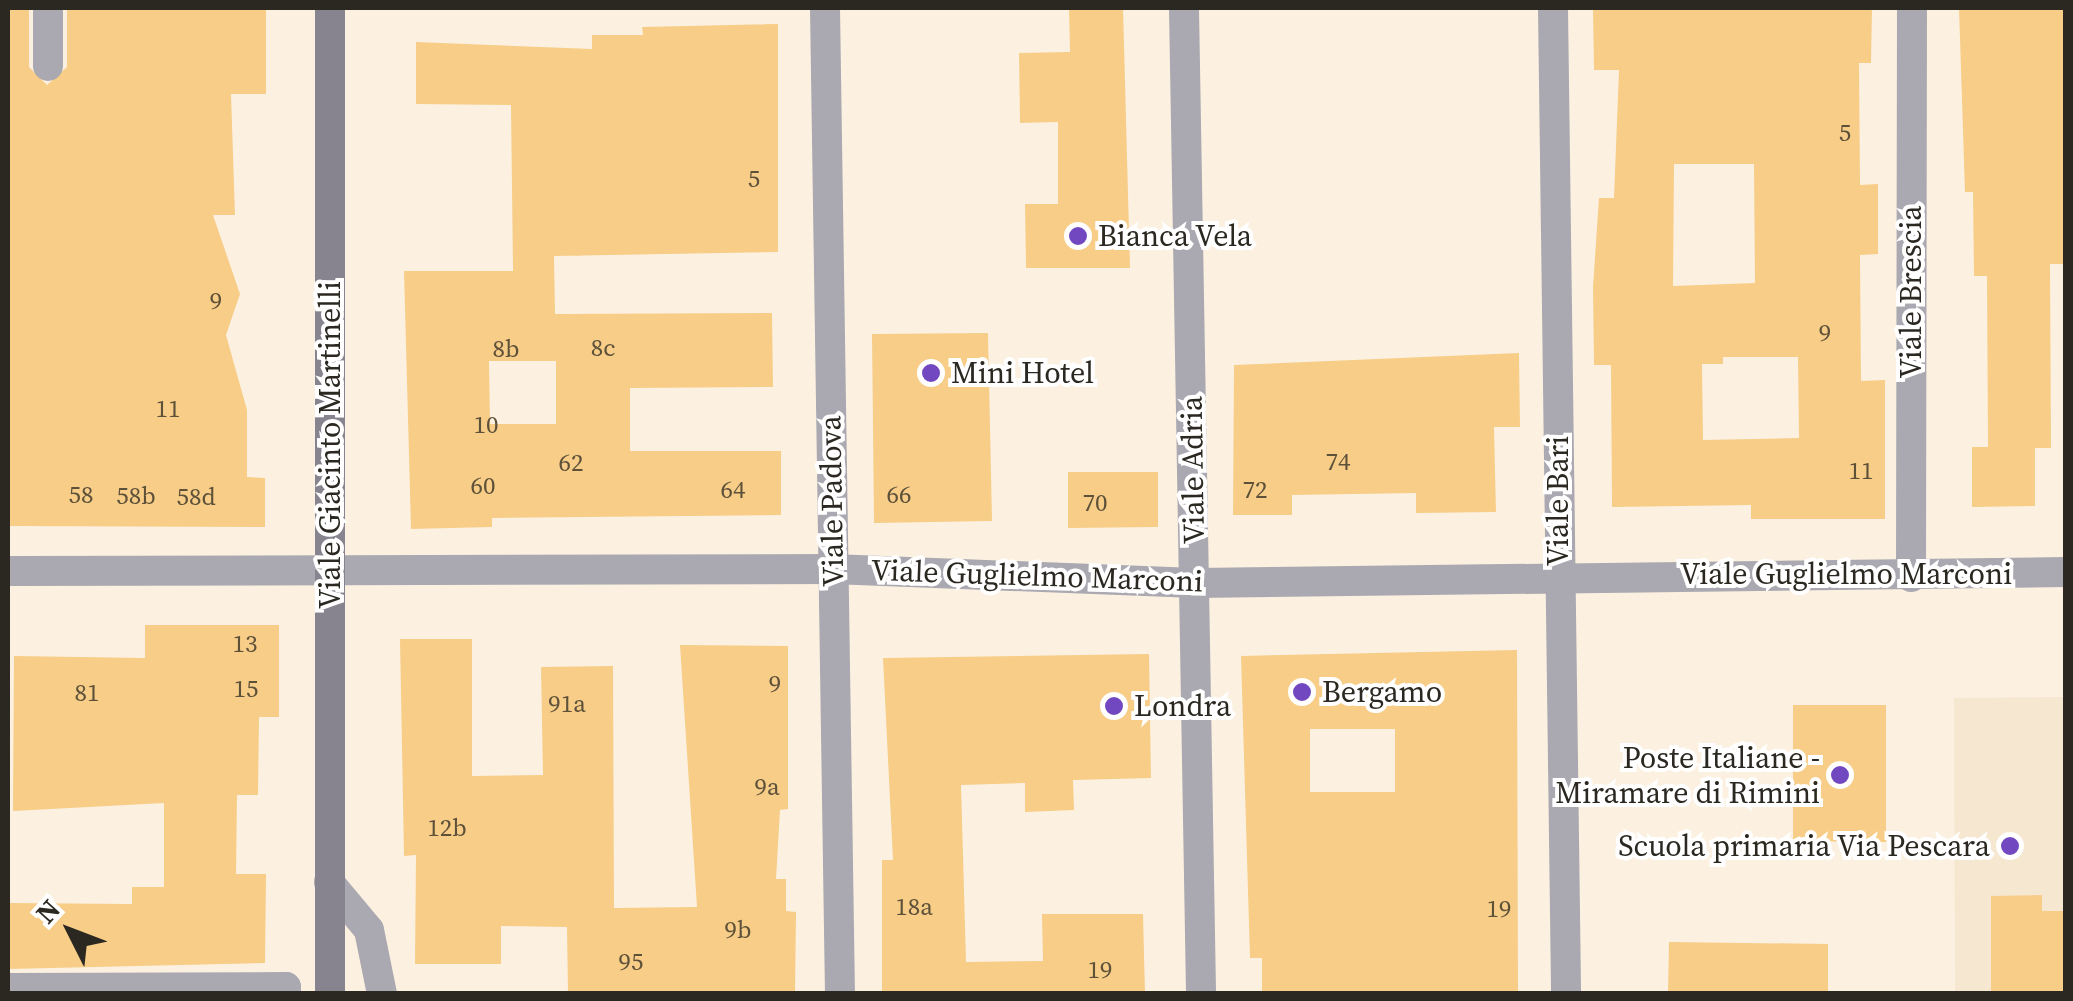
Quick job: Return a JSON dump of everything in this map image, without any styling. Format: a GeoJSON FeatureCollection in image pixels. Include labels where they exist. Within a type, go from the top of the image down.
{"type":"FeatureCollection","features":[{"type":"Feature","properties":{"kind":"street"},"geometry":{"type":"LineString","coordinates":[[48,8],[48,66]]}},
{"type":"Feature","properties":{"kind":"street","name":"Viale Giacinto Martinelli"},"geometry":{"type":"LineString","coordinates":[[330,8],[330,994]]}},
{"type":"Feature","properties":{"kind":"street","name":"Viale Padova"},"geometry":{"type":"LineString","coordinates":[[825,8],[840,994]]}},
{"type":"Feature","properties":{"kind":"street","name":"Viale Adria"},"geometry":{"type":"LineString","coordinates":[[1184,8],[1201,994]]}},
{"type":"Feature","properties":{"kind":"street","name":"Viale Bari"},"geometry":{"type":"LineString","coordinates":[[1554,8],[1566,994]]}},
{"type":"Feature","properties":{"kind":"street","name":"Viale Brescia"},"geometry":{"type":"LineString","coordinates":[[1911,576],[1912,8]]}},
{"type":"Feature","properties":{"kind":"street","name":"Viale Guglielmo Marconi"},"geometry":{"type":"LineString","coordinates":[[8,572],[832,569],[1196,583],[2066,572]]}},
{"type":"Feature","properties":{"kind":"street"},"geometry":{"type":"LineString","coordinates":[[330,882],[369,930],[382,994]]}},
{"type":"Feature","properties":{"kind":"street"},"geometry":{"type":"LineString","coordinates":[[8,988],[286,987],[286,994]]}},
{"type":"Feature","properties":{"kind":"shaded area","name":"Scuola primaria Via Pescara"},"geometry":{"type":"Polygon","coordinates":[[[2065,697],[2065,993],[1955,993],[1954,698],[2065,697]]]}},
{"type":"Feature","properties":{"kind":"building"},"geometry":{"type":"Polygon","coordinates":[[[8,8],[29,8],[29,67],[47,85],[67,67],[67,8],[266,8],[266,94],[231,94],[235,215],[213,215],[240,294],[226,335],[247,410],[247,477],[265,478],[265,527],[8,526],[8,8]]]}},
{"type":"Feature","properties":{"kind":"building"},"geometry":{"type":"Polygon","coordinates":[[[1069,8],[1123,8],[1130,268],[1026,268],[1025,204],[1058,204],[1058,122],[1020,123],[1019,53],[1070,52],[1069,8]]]}},
{"type":"Feature","properties":{"kind":"building"},"geometry":{"type":"Polygon","coordinates":[[[1593,8],[1872,8],[1871,63],[1859,63],[1860,185],[1878,184],[1878,254],[1860,255],[1861,381],[1885,380],[1885,519],[1751,519],[1751,505],[1612,507],[1611,365],[1594,365],[1593,287],[1599,198],[1614,198],[1619,70],[1594,70],[1593,8]],[[1674,164],[1673,286],[1755,283],[1754,164],[1674,164]],[[1723,357],[1723,364],[1702,364],[1703,440],[1799,438],[1798,357],[1723,357]]]}},
{"type":"Feature","properties":{"kind":"building"},"geometry":{"type":"Polygon","coordinates":[[[1959,8],[2066,8],[2066,264],[2050,264],[2051,448],[2035,448],[2035,506],[1972,507],[1972,447],[1988,447],[1987,276],[1974,276],[1973,192],[1965,192],[1959,8]]]}},
{"type":"Feature","properties":{"kind":"building"},"geometry":{"type":"Polygon","coordinates":[[[778,24],[778,252],[554,256],[555,314],[772,313],[773,387],[630,388],[630,451],[781,451],[781,515],[492,518],[492,527],[411,529],[404,271],[513,271],[511,105],[416,104],[416,42],[592,49],[592,35],[643,35],[642,27],[778,24]],[[489,361],[490,424],[556,424],[556,361],[489,361]]]}},
{"type":"Feature","properties":{"kind":"building"},"geometry":{"type":"Polygon","coordinates":[[[988,333],[992,521],[874,523],[872,334],[988,333]]]}},
{"type":"Feature","properties":{"kind":"building"},"geometry":{"type":"Polygon","coordinates":[[[1519,353],[1520,427],[1494,427],[1496,512],[1416,513],[1416,493],[1292,495],[1292,515],[1233,515],[1234,365],[1519,353]]]}},
{"type":"Feature","properties":{"kind":"building"},"geometry":{"type":"Polygon","coordinates":[[[1068,472],[1158,472],[1158,527],[1068,528],[1068,472]]]}},
{"type":"Feature","properties":{"kind":"building"},"geometry":{"type":"Polygon","coordinates":[[[145,625],[279,625],[279,717],[259,717],[258,795],[237,795],[236,874],[266,874],[265,963],[8,969],[8,903],[132,904],[132,887],[164,887],[164,803],[13,811],[14,656],[145,658],[145,625]]]}},
{"type":"Feature","properties":{"kind":"building"},"geometry":{"type":"Polygon","coordinates":[[[400,639],[472,639],[472,776],[543,775],[541,667],[613,666],[614,908],[697,907],[680,645],[788,646],[788,809],[780,810],[776,879],[786,879],[786,911],[796,912],[795,994],[568,994],[567,927],[501,926],[501,964],[415,964],[416,855],[404,856],[400,639]]]}},
{"type":"Feature","properties":{"kind":"building"},"geometry":{"type":"Polygon","coordinates":[[[1517,650],[1518,994],[1262,994],[1262,958],[1250,958],[1241,656],[1517,650]],[[1310,729],[1310,792],[1395,792],[1395,729],[1310,729]]]}},
{"type":"Feature","properties":{"kind":"building"},"geometry":{"type":"Polygon","coordinates":[[[1149,654],[1151,778],[1073,780],[1074,810],[1025,812],[1025,783],[961,785],[966,962],[1043,961],[1042,914],[1143,914],[1145,994],[882,994],[882,860],[893,860],[883,658],[1149,654]]]}},
{"type":"Feature","properties":{"kind":"building","name":"Poste Italiane - Miramare di Rimini"},"geometry":{"type":"Polygon","coordinates":[[[1793,705],[1886,705],[1886,842],[1793,841],[1793,705]]]}},
{"type":"Feature","properties":{"kind":"building"},"geometry":{"type":"Polygon","coordinates":[[[2042,895],[2042,911],[2066,911],[2066,991],[1991,991],[1991,896],[2042,895]]]}},
{"type":"Feature","properties":{"kind":"building"},"geometry":{"type":"Polygon","coordinates":[[[1669,942],[1828,944],[1828,994],[1668,994],[1669,942]]]}},
{"type":"Feature","properties":{"kind":"place","name":"Bianca Vela"},"geometry":{"type":"Point","coordinates":[1078,236]}},
{"type":"Feature","properties":{"kind":"place","name":"Mini Hotel"},"geometry":{"type":"Point","coordinates":[931,373]}},
{"type":"Feature","properties":{"kind":"place","name":"Bergamo"},"geometry":{"type":"Point","coordinates":[1302,692]}},
{"type":"Feature","properties":{"kind":"place","name":"Londra"},"geometry":{"type":"Point","coordinates":[1114,706]}},
{"type":"Feature","properties":{"kind":"place","name":"Poste Italiane - Miramare di Rimini"},"geometry":{"type":"Point","coordinates":[1840,775]}},
{"type":"Feature","properties":{"kind":"place","name":"Scuola primaria Via Pescara"},"geometry":{"type":"Point","coordinates":[2010,846]}}]}
